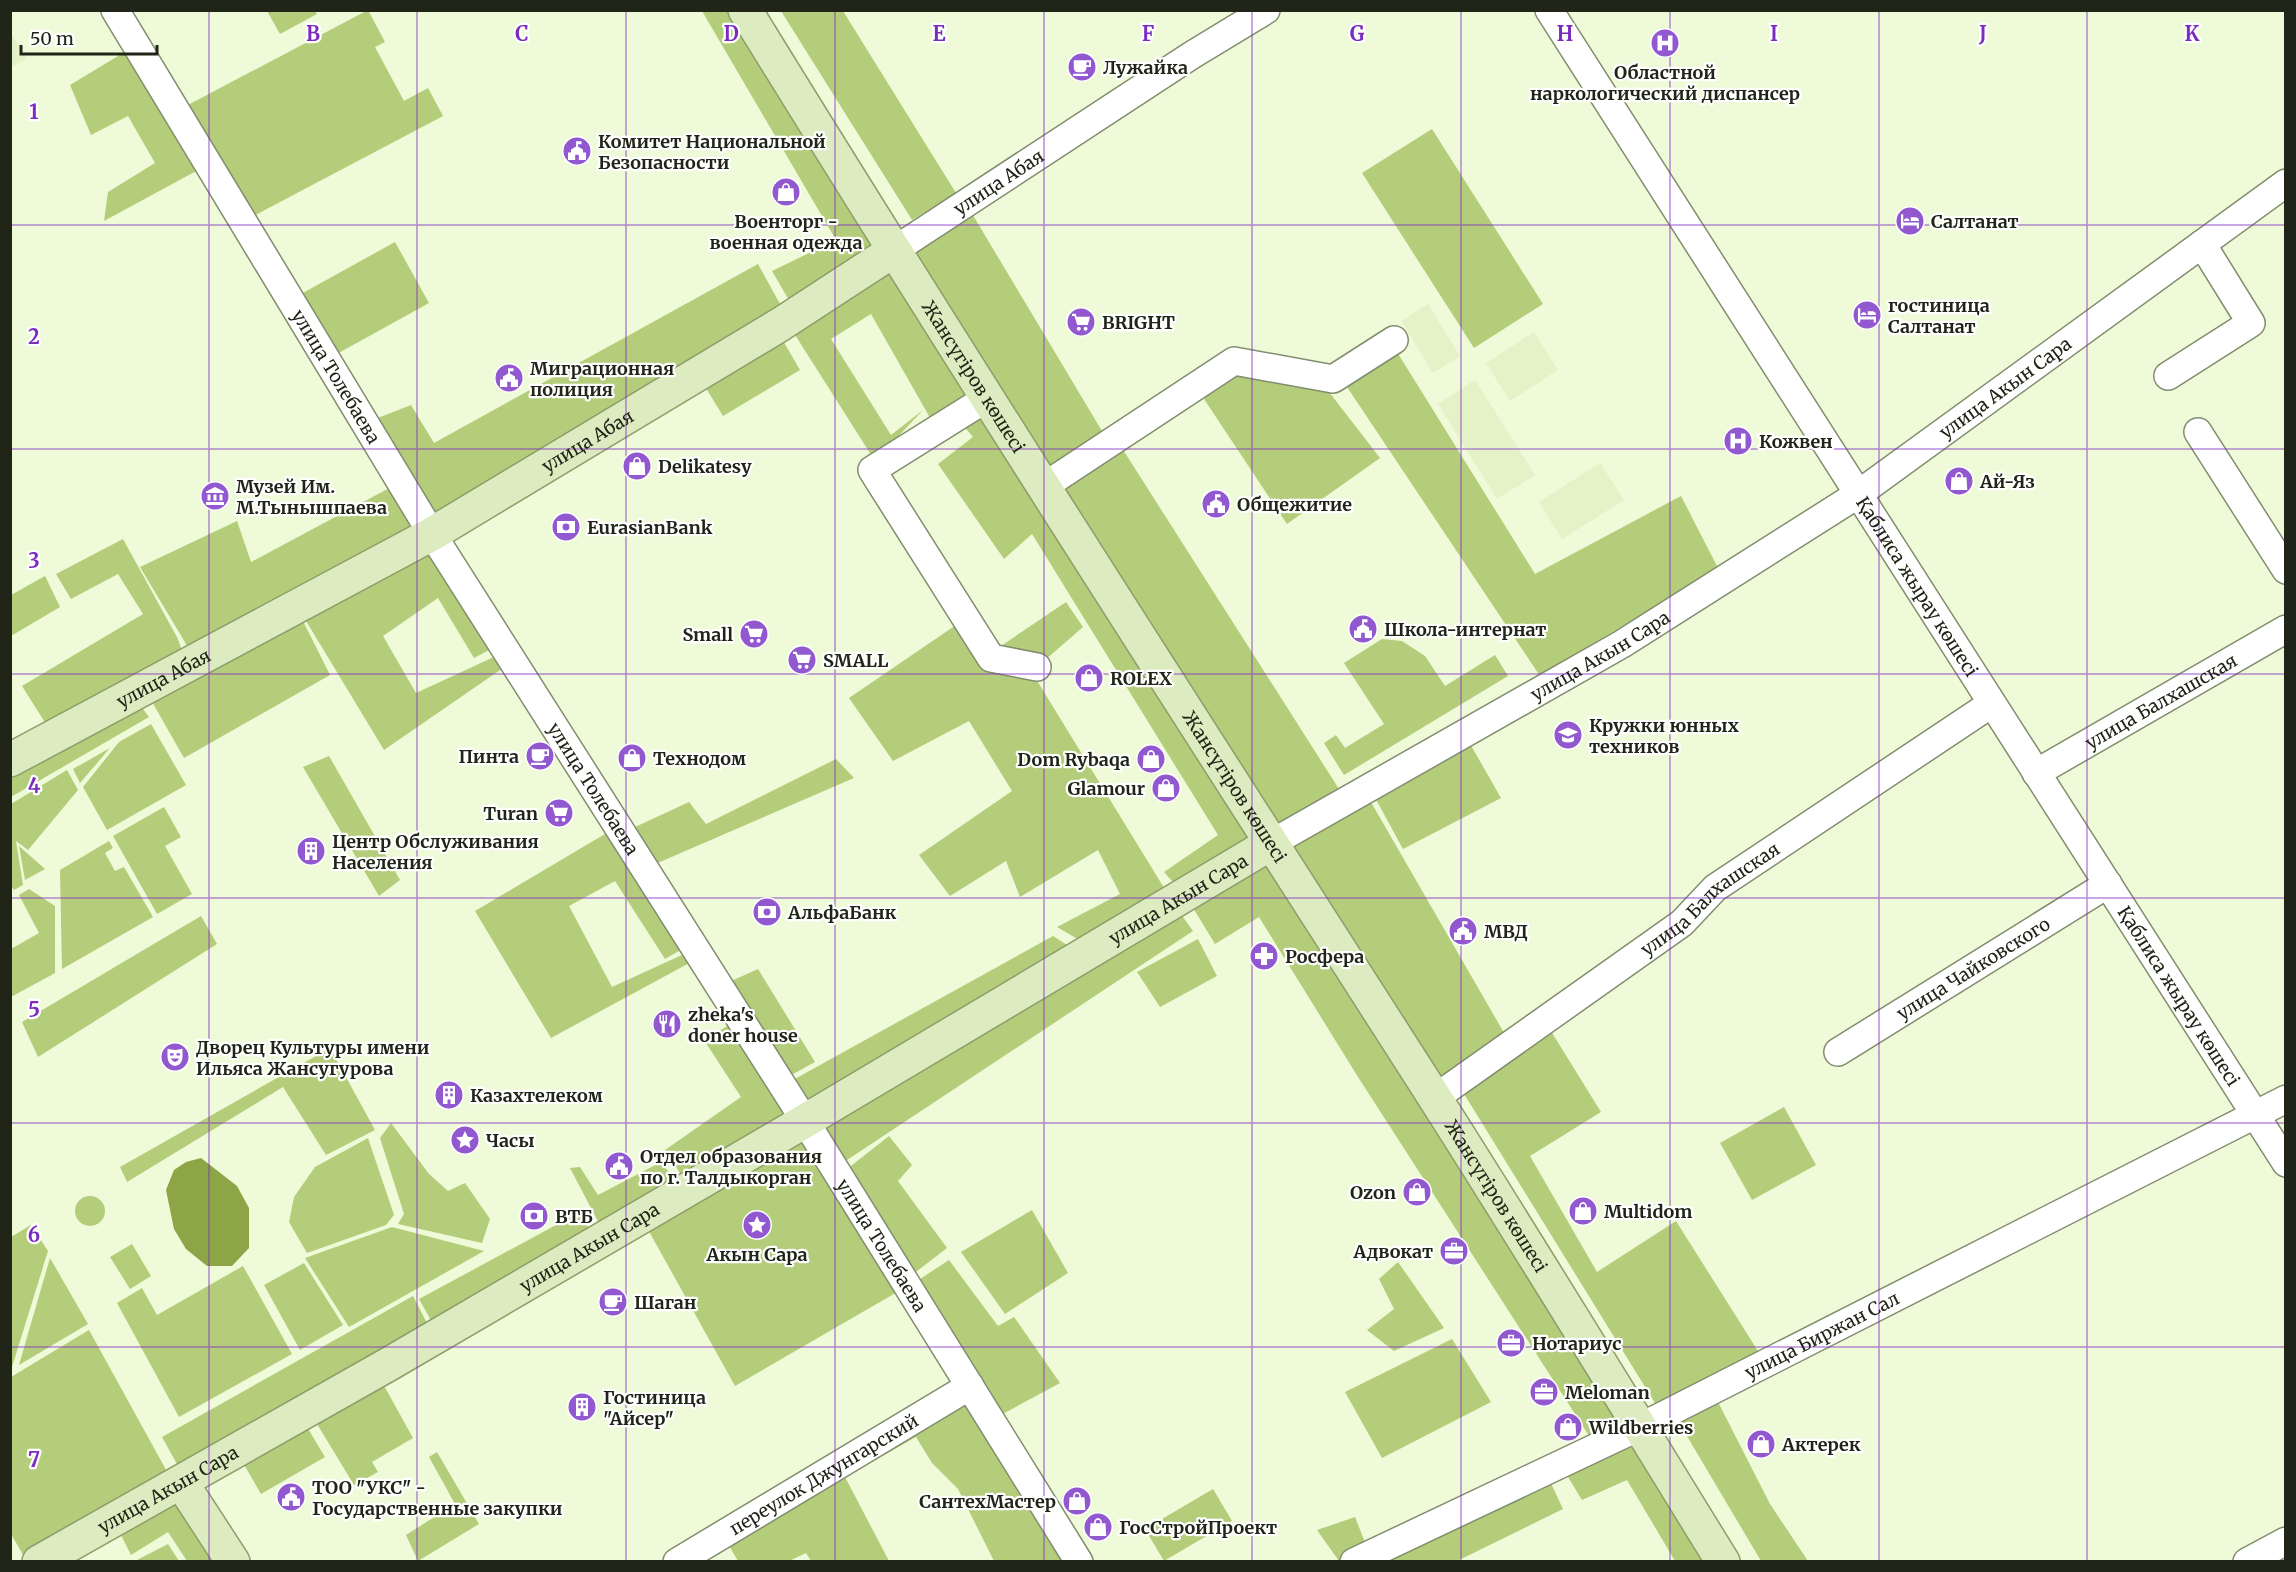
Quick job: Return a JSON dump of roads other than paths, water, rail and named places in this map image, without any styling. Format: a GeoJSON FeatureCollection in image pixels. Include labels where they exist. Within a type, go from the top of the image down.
{"type":"FeatureCollection","features":[{"type":"Feature","properties":{"kind":"main road","name":"Жансүгіров көшесі"},"geometry":{"type":"LineString","coordinates":[[745,10],[893,251],[1270,844],[1435,1098],[1724,1562]]}},
{"type":"Feature","properties":{"kind":"main road","name":"улица Абая"},"geometry":{"type":"LineString","coordinates":[[10,760],[432,534],[781,324],[893,251]]}},
{"type":"Feature","properties":{"kind":"main road","name":"улица Акын Сара"},"geometry":{"type":"LineString","coordinates":[[39,1562],[805,1121],[1270,844]]}},
{"type":"Feature","properties":{"kind":"main road"},"geometry":{"type":"LineString","coordinates":[[181,1482],[233,1562]]}},
{"type":"Feature","properties":{"kind":"street","name":"улица Толебаева"},"geometry":{"type":"LineString","coordinates":[[115,10],[432,534],[805,1121],[1079,1562]]}},
{"type":"Feature","properties":{"kind":"street","name":"улица Абая"},"geometry":{"type":"LineString","coordinates":[[893,251],[1192,55],[1266,10]]}},
{"type":"Feature","properties":{"kind":"street","name":"Қаблиса жырау көшесі"},"geometry":{"type":"LineString","coordinates":[[1549,10],[1857,495],[2286,1162]]}},
{"type":"Feature","properties":{"kind":"street","name":"улица Акын Сара"},"geometry":{"type":"LineString","coordinates":[[1270,844],[1622,644],[1857,495],[2286,183]]}},
{"type":"Feature","properties":{"kind":"street"},"geometry":{"type":"LineString","coordinates":[[2168,375],[2251,323],[2202,244]]}},
{"type":"Feature","properties":{"kind":"street"},"geometry":{"type":"LineString","coordinates":[[1043,487],[1234,361],[1333,379],[1394,340]]}},
{"type":"Feature","properties":{"kind":"street"},"geometry":{"type":"LineString","coordinates":[[987,398],[872,470],[992,658],[1037,667]]}},
{"type":"Feature","properties":{"kind":"street"},"geometry":{"type":"LineString","coordinates":[[2198,432],[2286,570]]}},
{"type":"Feature","properties":{"kind":"street","name":"улица Балхашская"},"geometry":{"type":"LineString","coordinates":[[2036,773],[2286,629]]}},
{"type":"Feature","properties":{"kind":"street","name":"улица Балхашская"},"geometry":{"type":"LineString","coordinates":[[1435,1098],[1682,923],[1715,888],[1991,704]]}},
{"type":"Feature","properties":{"kind":"street","name":"улица Чайковского"},"geometry":{"type":"LineString","coordinates":[[1838,1052],[2108,884]]}},
{"type":"Feature","properties":{"kind":"street","name":"улица Биржан Сал"},"geometry":{"type":"LineString","coordinates":[[1354,1562],[1640,1428],[2286,1099]]}},
{"type":"Feature","properties":{"kind":"street","name":"переулок Джунгарский"},"geometry":{"type":"LineString","coordinates":[[677,1562],[970,1386]]}},
{"type":"Feature","properties":{"kind":"street"},"geometry":{"type":"LineString","coordinates":[[2247,1562],[2286,1542]]}},
{"type":"Feature","properties":{"kind":"place","name":"Областной наркологический диспансер"},"geometry":{"type":"Point","coordinates":[1665,43]}},
{"type":"Feature","properties":{"kind":"place","name":"Лужайка"},"geometry":{"type":"Point","coordinates":[1082,67]}},
{"type":"Feature","properties":{"kind":"place","name":"Комитет Национальной Безопасности"},"geometry":{"type":"Point","coordinates":[577,151]}},
{"type":"Feature","properties":{"kind":"place","name":"Военторг - военная одежда"},"geometry":{"type":"Point","coordinates":[786,192]}},
{"type":"Feature","properties":{"kind":"place","name":"Салтанат"},"geometry":{"type":"Point","coordinates":[1910,221]}},
{"type":"Feature","properties":{"kind":"place","name":"гостиница Салтанат"},"geometry":{"type":"Point","coordinates":[1867,315]}},
{"type":"Feature","properties":{"kind":"place","name":"BRIGHT"},"geometry":{"type":"Point","coordinates":[1081,322]}},
{"type":"Feature","properties":{"kind":"place","name":"Миграционная полиция"},"geometry":{"type":"Point","coordinates":[509,378]}},
{"type":"Feature","properties":{"kind":"place","name":"Кожвен"},"geometry":{"type":"Point","coordinates":[1738,441]}},
{"type":"Feature","properties":{"kind":"place","name":"Delikatesy"},"geometry":{"type":"Point","coordinates":[637,466]}},
{"type":"Feature","properties":{"kind":"place","name":"Ай-Яз"},"geometry":{"type":"Point","coordinates":[1959,481]}},
{"type":"Feature","properties":{"kind":"place","name":"Музей Им. М.Тынышпаева"},"geometry":{"type":"Point","coordinates":[215,496]}},
{"type":"Feature","properties":{"kind":"place","name":"Общежитие"},"geometry":{"type":"Point","coordinates":[1216,504]}},
{"type":"Feature","properties":{"kind":"place","name":"EurasianBank"},"geometry":{"type":"Point","coordinates":[566,527]}},
{"type":"Feature","properties":{"kind":"place","name":"Школа-интернат"},"geometry":{"type":"Point","coordinates":[1363,629]}},
{"type":"Feature","properties":{"kind":"place","name":"Small"},"geometry":{"type":"Point","coordinates":[754,634]}},
{"type":"Feature","properties":{"kind":"place","name":"SMALL"},"geometry":{"type":"Point","coordinates":[802,660]}},
{"type":"Feature","properties":{"kind":"place","name":"ROLEX"},"geometry":{"type":"Point","coordinates":[1089,678]}},
{"type":"Feature","properties":{"kind":"place","name":"Кружки юнных техников"},"geometry":{"type":"Point","coordinates":[1568,735]}},
{"type":"Feature","properties":{"kind":"place","name":"Пинта"},"geometry":{"type":"Point","coordinates":[540,756]}},
{"type":"Feature","properties":{"kind":"place","name":"Технодом"},"geometry":{"type":"Point","coordinates":[632,758]}},
{"type":"Feature","properties":{"kind":"place","name":"Dom Rybaqa"},"geometry":{"type":"Point","coordinates":[1151,759]}},
{"type":"Feature","properties":{"kind":"place","name":"Glamour"},"geometry":{"type":"Point","coordinates":[1166,788]}},
{"type":"Feature","properties":{"kind":"place","name":"Turan"},"geometry":{"type":"Point","coordinates":[559,813]}},
{"type":"Feature","properties":{"kind":"place","name":"Центр Обслуживания Населения"},"geometry":{"type":"Point","coordinates":[311,851]}},
{"type":"Feature","properties":{"kind":"place","name":"АльфаБанк"},"geometry":{"type":"Point","coordinates":[767,912]}},
{"type":"Feature","properties":{"kind":"place","name":"МВД"},"geometry":{"type":"Point","coordinates":[1463,931]}},
{"type":"Feature","properties":{"kind":"place","name":"Росфера"},"geometry":{"type":"Point","coordinates":[1264,956]}},
{"type":"Feature","properties":{"kind":"place","name":"zheka's doner house"},"geometry":{"type":"Point","coordinates":[667,1024]}},
{"type":"Feature","properties":{"kind":"place","name":"Дворец Культуры имени Ильяса Жансугурова"},"geometry":{"type":"Point","coordinates":[175,1057]}},
{"type":"Feature","properties":{"kind":"place","name":"Казахтелеком"},"geometry":{"type":"Point","coordinates":[449,1095]}},
{"type":"Feature","properties":{"kind":"place","name":"Часы"},"geometry":{"type":"Point","coordinates":[465,1140]}},
{"type":"Feature","properties":{"kind":"place","name":"Отдел образования по г. Талдыкорган"},"geometry":{"type":"Point","coordinates":[619,1166]}},
{"type":"Feature","properties":{"kind":"place","name":"Ozon"},"geometry":{"type":"Point","coordinates":[1417,1192]}},
{"type":"Feature","properties":{"kind":"place","name":"Multidom"},"geometry":{"type":"Point","coordinates":[1583,1211]}},
{"type":"Feature","properties":{"kind":"place","name":"ВТБ"},"geometry":{"type":"Point","coordinates":[534,1216]}},
{"type":"Feature","properties":{"kind":"place","name":"Акын Сара"},"geometry":{"type":"Point","coordinates":[757,1225]}},
{"type":"Feature","properties":{"kind":"place","name":"Адвокат"},"geometry":{"type":"Point","coordinates":[1454,1251]}},
{"type":"Feature","properties":{"kind":"place","name":"Шаган"},"geometry":{"type":"Point","coordinates":[613,1302]}},
{"type":"Feature","properties":{"kind":"place","name":"Нотариус"},"geometry":{"type":"Point","coordinates":[1511,1343]}},
{"type":"Feature","properties":{"kind":"place","name":"Meloman"},"geometry":{"type":"Point","coordinates":[1544,1392]}},
{"type":"Feature","properties":{"kind":"place","name":"Гостиница \"Айсер\""},"geometry":{"type":"Point","coordinates":[582,1407]}},
{"type":"Feature","properties":{"kind":"place","name":"Wildberries"},"geometry":{"type":"Point","coordinates":[1568,1427]}},
{"type":"Feature","properties":{"kind":"place","name":"Актерек"},"geometry":{"type":"Point","coordinates":[1761,1444]}},
{"type":"Feature","properties":{"kind":"place","name":"ТОО \"УКС\" - Государственные закупки"},"geometry":{"type":"Point","coordinates":[291,1497]}},
{"type":"Feature","properties":{"kind":"place","name":"СантехМастер"},"geometry":{"type":"Point","coordinates":[1077,1501]}},
{"type":"Feature","properties":{"kind":"place","name":"ГосСтройПроект"},"geometry":{"type":"Point","coordinates":[1098,1527]}}]}
